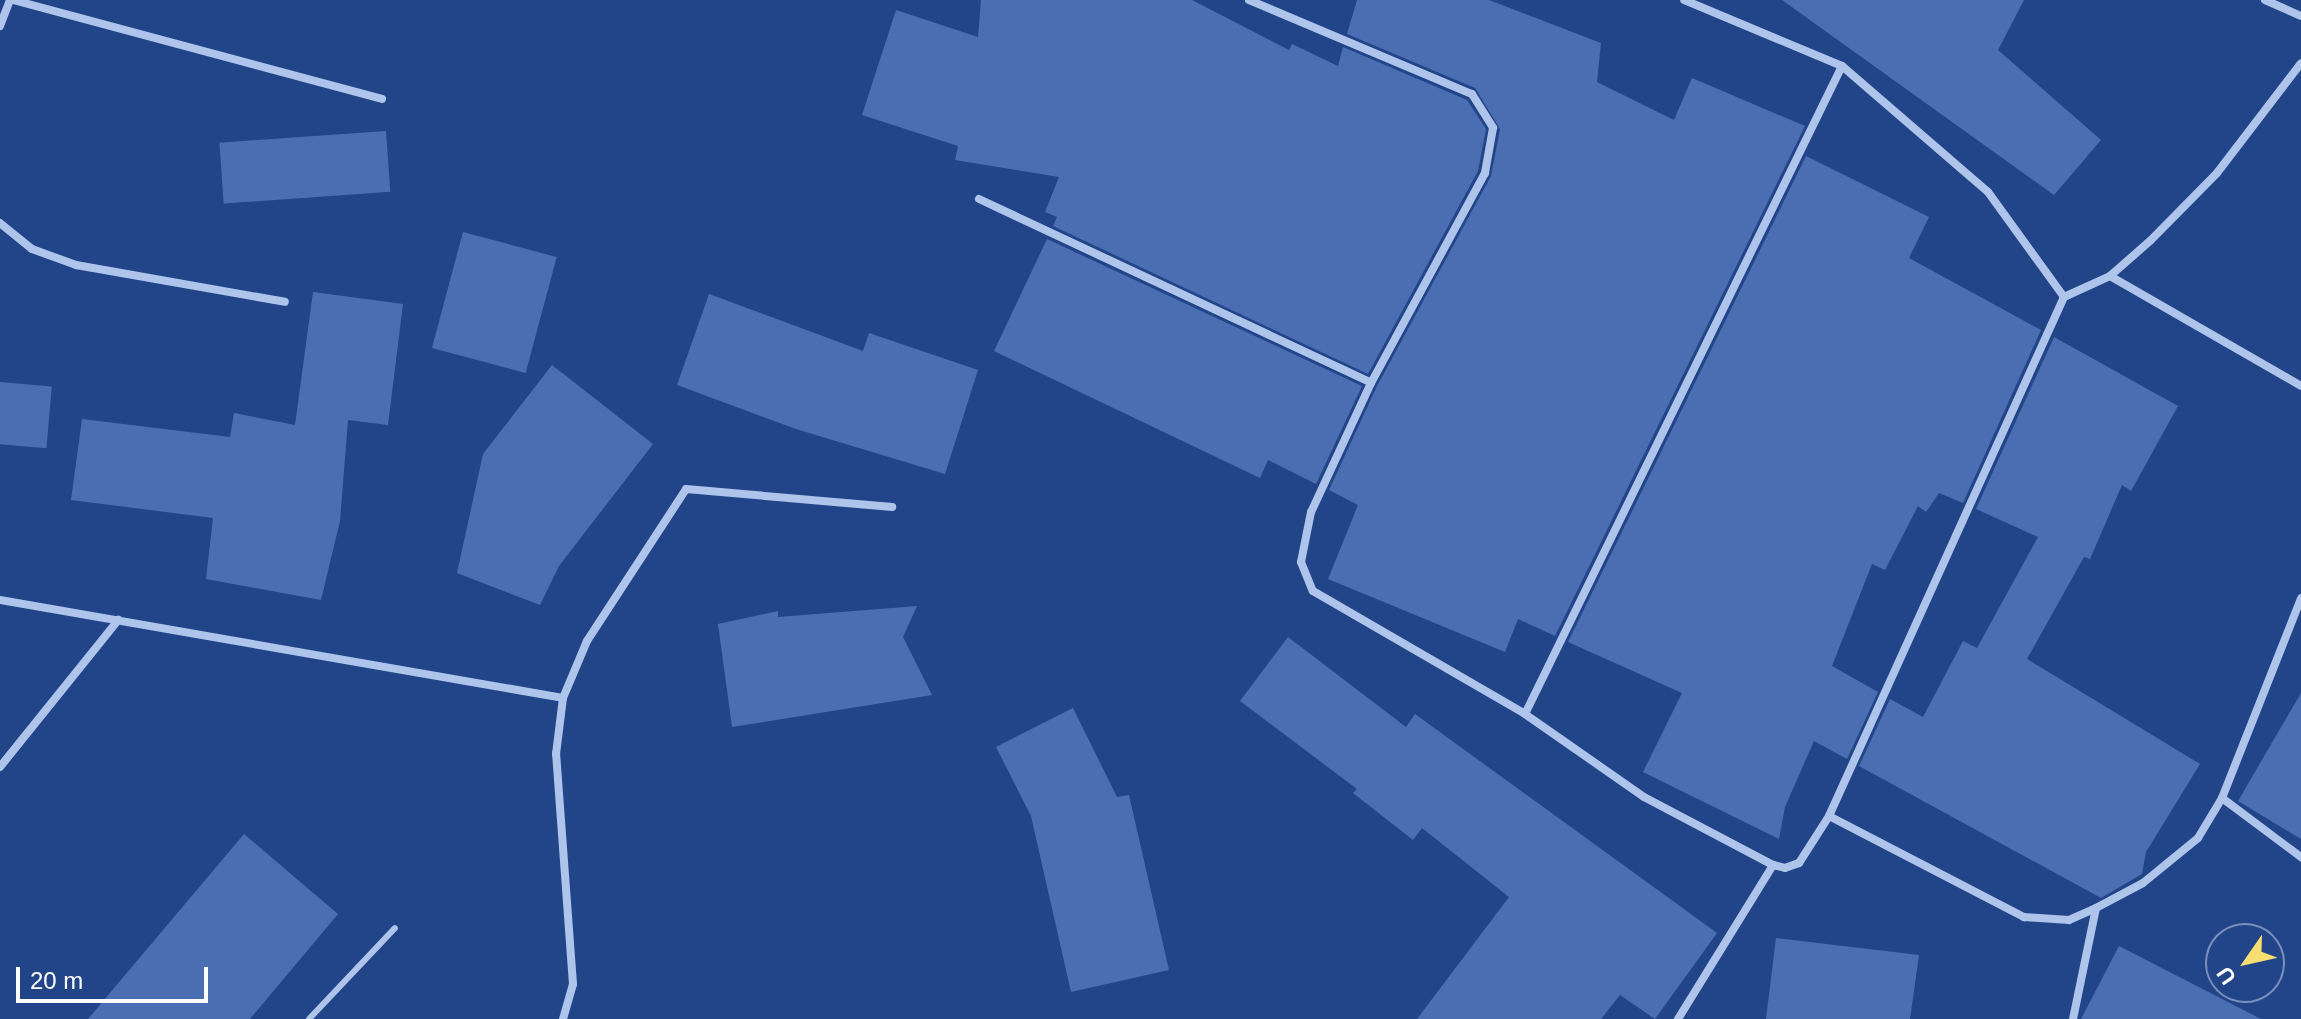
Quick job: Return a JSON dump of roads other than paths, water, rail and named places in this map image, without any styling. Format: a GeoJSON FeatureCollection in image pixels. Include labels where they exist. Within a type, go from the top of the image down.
{"type":"FeatureCollection","features":[{"type":"Feature","properties":{"kind":"street"},"geometry":{"type":"LineString","coordinates":[[0,26],[12,0],[382,99]]}},
{"type":"Feature","properties":{"kind":"street"},"geometry":{"type":"LineString","coordinates":[[1249,0],[1472,94],[1493,128],[1485,173],[1371,383],[1311,512],[1302,547],[1304,577],[1313,591],[1347,616],[1525,714],[1644,797],[1773,865],[1785,868],[1799,863],[1829,816],[2064,297],[2110,276],[2217,173],[2301,63]]}},
{"type":"Feature","properties":{"kind":"street"},"geometry":{"type":"LineString","coordinates":[[1684,0],[1842,66],[1988,192],[2064,297]]}},
{"type":"Feature","properties":{"kind":"street"},"geometry":{"type":"LineString","coordinates":[[2265,0],[2301,16]]}},
{"type":"Feature","properties":{"kind":"street"},"geometry":{"type":"LineString","coordinates":[[1525,714],[1842,66]]}},
{"type":"Feature","properties":{"kind":"street"},"geometry":{"type":"LineString","coordinates":[[979,199],[1371,383]]}},
{"type":"Feature","properties":{"kind":"street"},"geometry":{"type":"LineString","coordinates":[[0,223],[32,249],[76,265],[285,302]]}},
{"type":"Feature","properties":{"kind":"street"},"geometry":{"type":"LineString","coordinates":[[2110,276],[2301,386]]}},
{"type":"Feature","properties":{"kind":"street"},"geometry":{"type":"LineString","coordinates":[[563,1019],[573,984],[557,816],[556,754],[563,698],[587,641],[686,489],[892,507]]}},
{"type":"Feature","properties":{"kind":"street"},"geometry":{"type":"LineString","coordinates":[[1829,816],[2024,917],[2069,920],[2096,908],[2143,883],[2198,838],[2222,798],[2301,598]]}},
{"type":"Feature","properties":{"kind":"street"},"geometry":{"type":"LineString","coordinates":[[0,600],[563,698]]}},
{"type":"Feature","properties":{"kind":"street"},"geometry":{"type":"LineString","coordinates":[[0,767],[118,620]]}},
{"type":"Feature","properties":{"kind":"street"},"geometry":{"type":"LineString","coordinates":[[2222,798],[2301,857]]}},
{"type":"Feature","properties":{"kind":"street"},"geometry":{"type":"LineString","coordinates":[[1678,1019],[1773,865]]}},
{"type":"Feature","properties":{"kind":"street"},"geometry":{"type":"LineString","coordinates":[[2073,1019],[2096,908]]}},
{"type":"Feature","properties":{"kind":"lane"},"geometry":{"type":"LineString","coordinates":[[309,1019],[395,928]]}}]}
